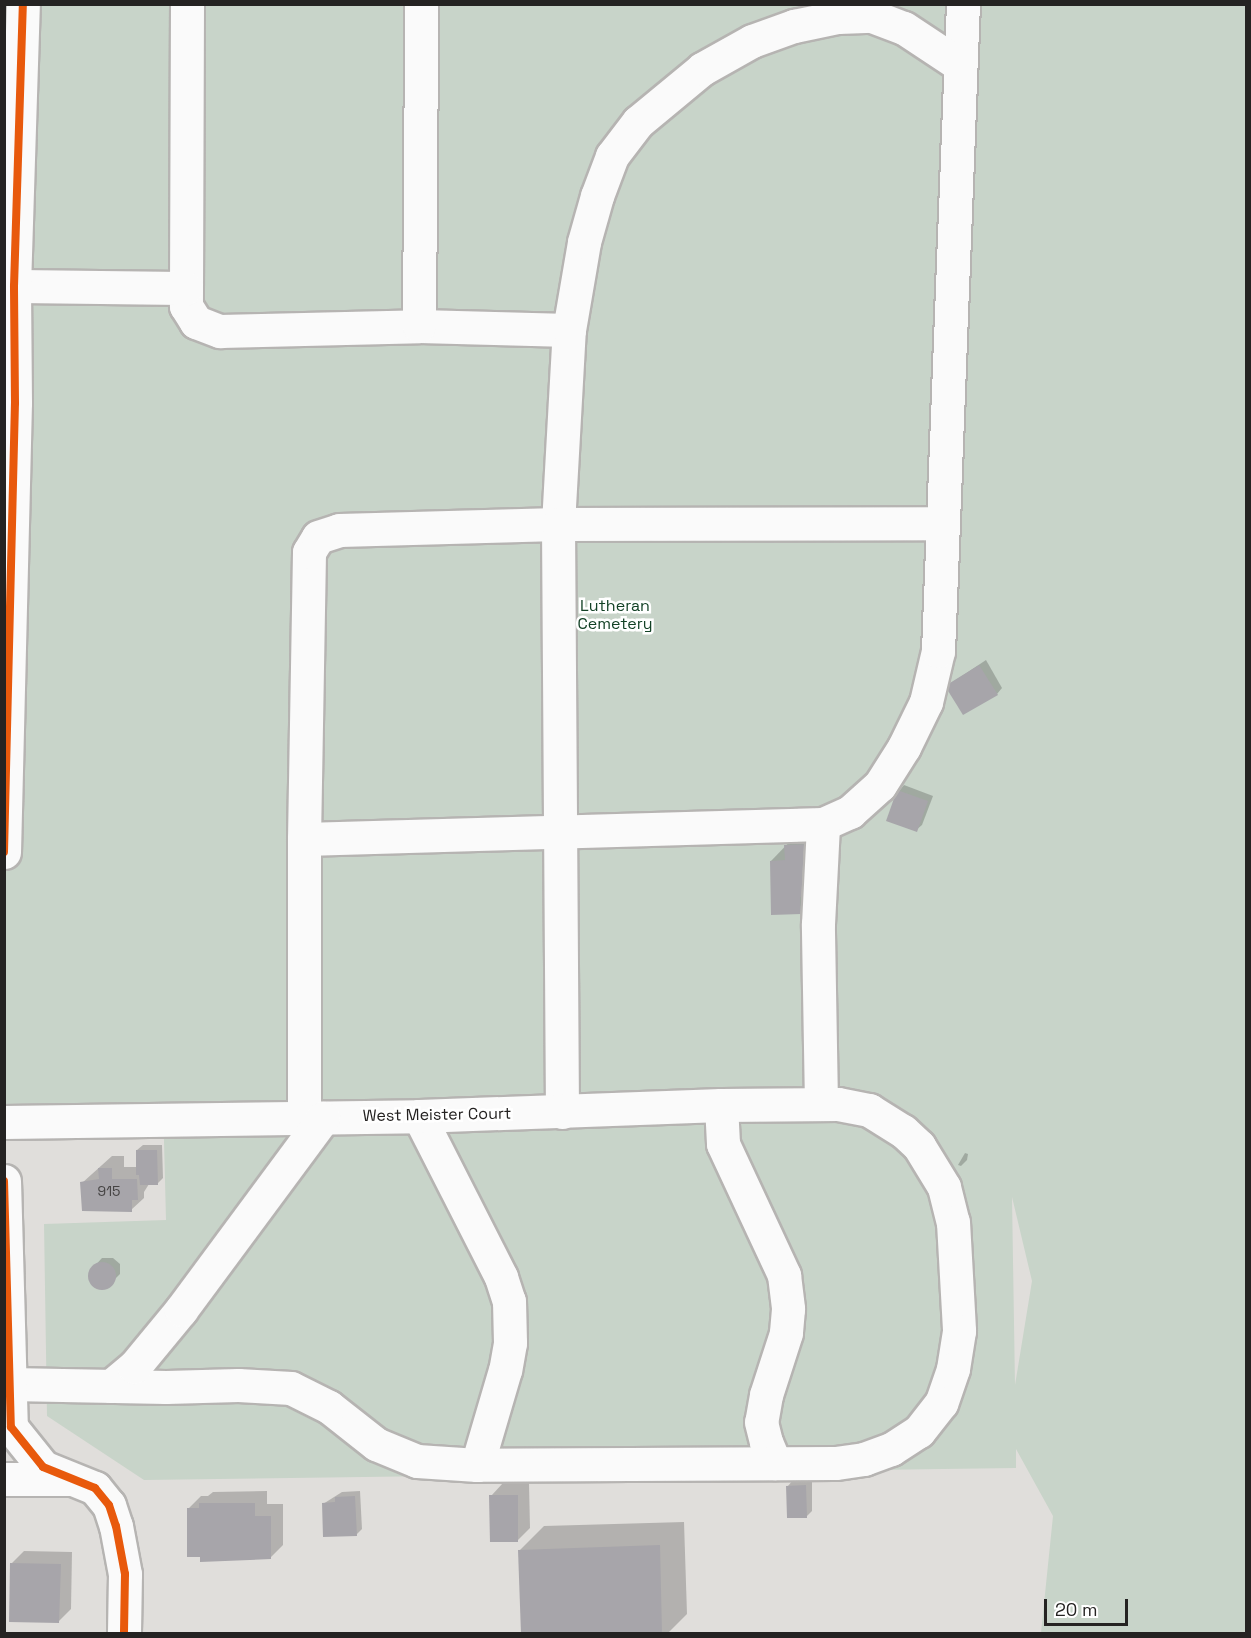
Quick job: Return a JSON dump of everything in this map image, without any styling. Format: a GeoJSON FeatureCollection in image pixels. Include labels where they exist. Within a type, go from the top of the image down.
{"type":"FeatureCollection","features":[{"type":"Feature","properties":{"kind":"street"},"geometry":{"type":"LineString","coordinates":[[4,852],[15,403],[14,286],[23,4]]}},
{"type":"Feature","properties":{"kind":"street"},"geometry":{"type":"LineString","coordinates":[[187,4],[186,306],[196,322],[220,331],[419,326],[569,330]]}},
{"type":"Feature","properties":{"kind":"street"},"geometry":{"type":"LineString","coordinates":[[419,326],[421,4]]}},
{"type":"Feature","properties":{"kind":"street"},"geometry":{"type":"LineString","coordinates":[[304,839],[823,824],[850,812],[880,785],[904,747],[926,702],[938,651],[963,4]]}},
{"type":"Feature","properties":{"kind":"street"},"geometry":{"type":"LineString","coordinates":[[562,1112],[558,524],[569,330],[584,242],[612,156],[638,122],[702,69],[752,41],[794,26],[838,17],[872,16],[904,28],[960,65]]}},
{"type":"Feature","properties":{"kind":"street"},"geometry":{"type":"LineString","coordinates":[[14,286],[186,288]]}},
{"type":"Feature","properties":{"kind":"street"},"geometry":{"type":"LineString","coordinates":[[111,1386],[134,1368],[181,1311],[314,1118],[304,839],[309,552],[318,537],[339,530],[558,524],[942,523]]}},
{"type":"Feature","properties":{"kind":"street"},"geometry":{"type":"LineString","coordinates":[[821,1104],[818,924],[823,824]]}},
{"type":"Feature","properties":{"kind":"street","name":"West Meister Court"},"geometry":{"type":"LineString","coordinates":[[4,1122],[419,1116],[721,1105],[838,1104],[869,1110],[903,1131],[919,1146],[944,1187],[954,1222],[957,1267],[959,1330],[953,1369],[941,1402],[919,1431],[891,1449],[864,1460],[775,1463]]}},
{"type":"Feature","properties":{"kind":"street"},"geometry":{"type":"LineString","coordinates":[[10,1384],[238,1385],[291,1389],[329,1407],[376,1444],[417,1461],[477,1465],[775,1463],[761,1422],[766,1395],[786,1333],[788,1309],[783,1275],[723,1144],[721,1105]]}},
{"type":"Feature","properties":{"kind":"street"},"geometry":{"type":"LineString","coordinates":[[419,1116],[501,1277],[509,1301],[510,1343],[505,1370],[477,1465]]}},
{"type":"Feature","properties":{"kind":"street"},"geometry":{"type":"LineString","coordinates":[[4,1181],[10,1384],[8,1432],[44,1467],[95,1488],[109,1505],[116,1526],[125,1574],[124,1634]]}},
{"type":"Feature","properties":{"kind":"street"},"geometry":{"type":"LineString","coordinates":[[4,1479],[70,1479]]}},
{"type":"Feature","properties":{"kind":"green space","name":"Lutheran Cemetery"},"geometry":{"type":"Polygon","coordinates":[[[4,5],[1246,5],[1246,1633],[1041,1633],[1053,1516],[1016,1449],[1016,1468],[144,1480],[47,1416],[44,1224],[166,1220],[163,1102],[5,1104],[4,5]],[[1012,1197],[1015,1385],[1032,1281],[1012,1197]]]}},
{"type":"Feature","properties":{"kind":"building"},"geometry":{"type":"Polygon","coordinates":[[[979,665],[998,695],[963,715],[945,686],[979,665]]]}},
{"type":"Feature","properties":{"kind":"building"},"geometry":{"type":"Polygon","coordinates":[[[897,790],[928,801],[917,832],[886,821],[897,790]]]}},
{"type":"Feature","properties":{"kind":"building"},"geometry":{"type":"Polygon","coordinates":[[[814,844],[806,897],[800,897],[801,914],[771,915],[770,861],[785,860],[784,845],[814,844]]]}},
{"type":"Feature","properties":{"kind":"building"},"geometry":{"type":"Polygon","coordinates":[[[136,1150],[157,1150],[158,1185],[140,1185],[139,1175],[136,1175],[136,1150]]]}},
{"type":"Feature","properties":{"kind":"building"},"geometry":{"type":"Polygon","coordinates":[[[98,1168],[112,1168],[112,1179],[137,1179],[138,1200],[132,1200],[132,1212],[82,1211],[80,1182],[99,1179],[98,1168]]]}},
{"type":"Feature","properties":{"kind":"building"},"geometry":{"type":"Polygon","coordinates":[[[102,1262],[112,1266],[116,1276],[112,1286],[102,1290],[92,1286],[88,1276],[92,1266],[102,1262]]]}},
{"type":"Feature","properties":{"kind":"building"},"geometry":{"type":"Polygon","coordinates":[[[806,1485],[807,1518],[787,1518],[786,1486],[806,1485]]]}},
{"type":"Feature","properties":{"kind":"building"},"geometry":{"type":"Polygon","coordinates":[[[489,1495],[518,1495],[518,1542],[490,1542],[489,1495]]]}},
{"type":"Feature","properties":{"kind":"building"},"geometry":{"type":"Polygon","coordinates":[[[355,1496],[357,1536],[323,1537],[322,1503],[335,1502],[335,1497],[355,1496]]]}},
{"type":"Feature","properties":{"kind":"building"},"geometry":{"type":"Polygon","coordinates":[[[199,1503],[255,1503],[255,1516],[271,1516],[271,1559],[200,1562],[200,1557],[187,1557],[187,1508],[199,1508],[199,1503]]]}},
{"type":"Feature","properties":{"kind":"building"},"geometry":{"type":"Polygon","coordinates":[[[660,1545],[662,1634],[521,1634],[518,1550],[660,1545]]]}},
{"type":"Feature","properties":{"kind":"building"},"geometry":{"type":"Polygon","coordinates":[[[10,1563],[61,1564],[59,1623],[9,1622],[10,1563]]]}},
{"type":"Feature","properties":{"kind":"cycle path"},"geometry":{"type":"LineString","coordinates":[[4,852],[15,403],[14,286],[23,4]]}},
{"type":"Feature","properties":{"kind":"cycle path"},"geometry":{"type":"LineString","coordinates":[[4,1181],[11,1427],[43,1467],[95,1488],[109,1505],[116,1526],[125,1574],[124,1634]]}}]}
